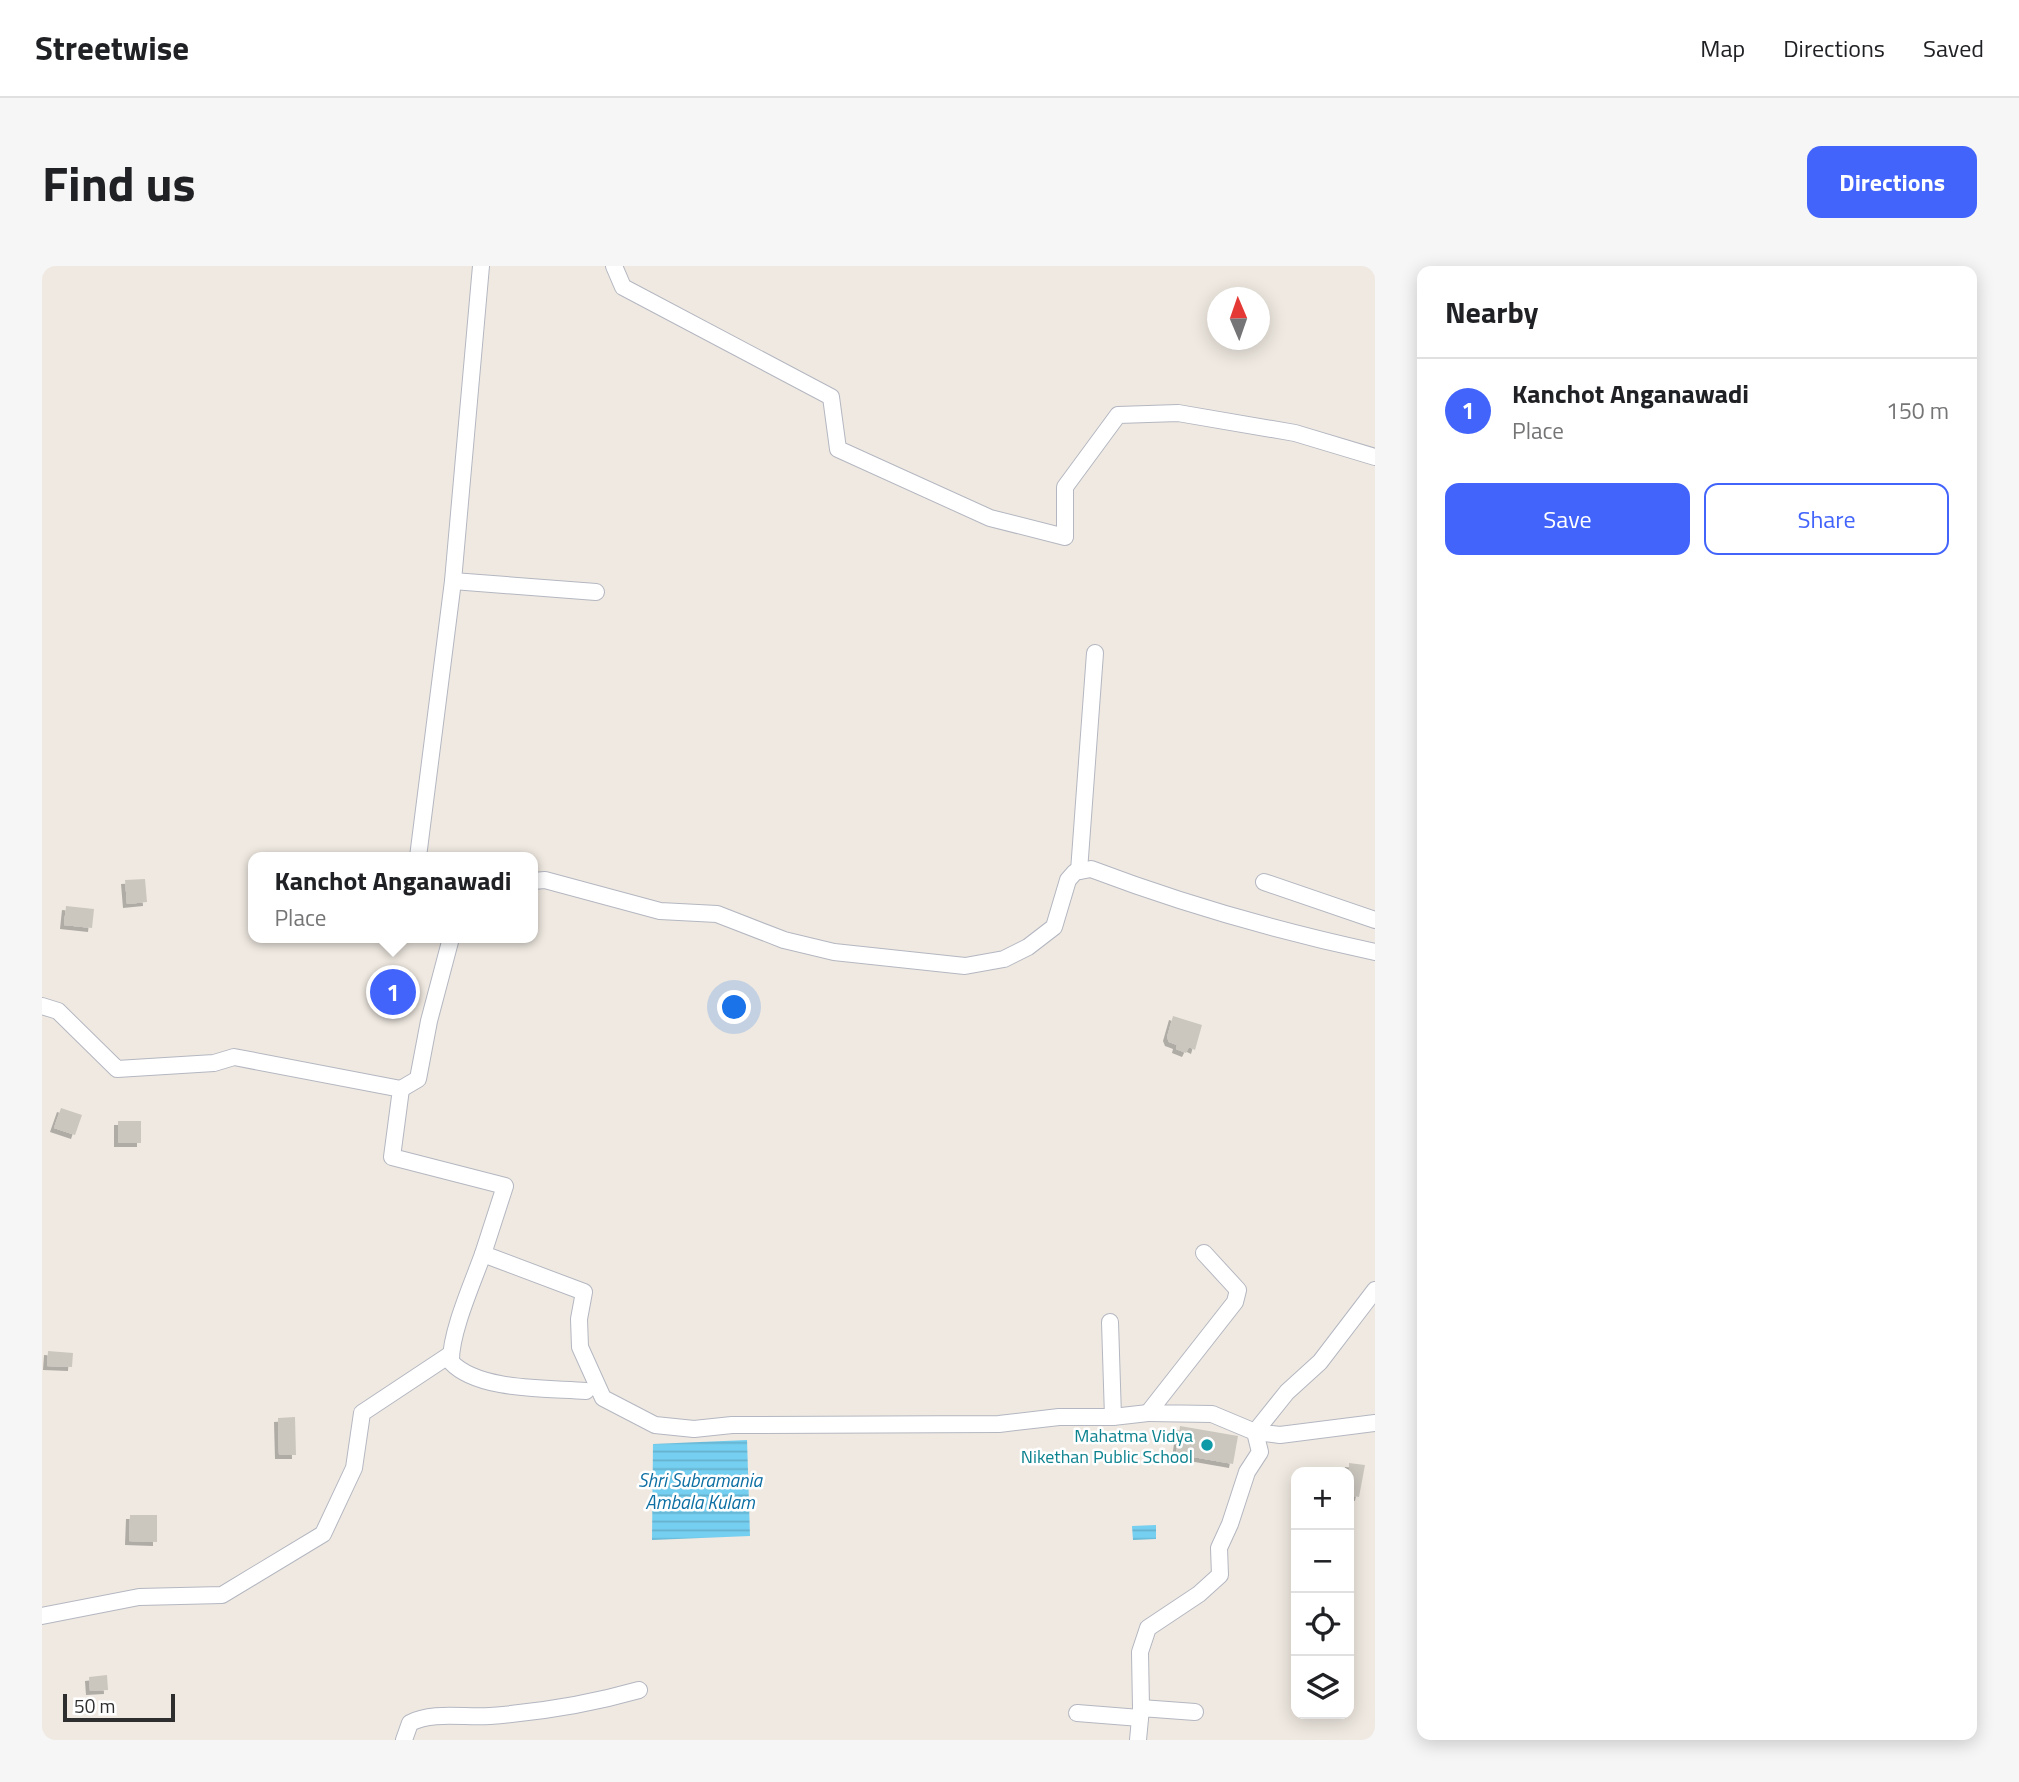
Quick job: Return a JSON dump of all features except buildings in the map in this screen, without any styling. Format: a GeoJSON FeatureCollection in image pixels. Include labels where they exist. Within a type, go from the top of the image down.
{"type":"FeatureCollection","features":[{"type":"Feature","properties":{"kind":"street"},"geometry":{"type":"LineString","coordinates":[[419,852],[453,581],[481,266]]}},
{"type":"Feature","properties":{"kind":"street"},"geometry":{"type":"LineString","coordinates":[[614,266],[623,287],[831,397],[838,449],[990,518],[1052,534],[1065,537],[1065,486],[1118,415],[1178,413],[1294,433],[1375,457]]}},
{"type":"Feature","properties":{"kind":"street"},"geometry":{"type":"LineString","coordinates":[[453,581],[596,592]]}},
{"type":"Feature","properties":{"kind":"street"},"geometry":{"type":"LineString","coordinates":[[1079,871],[1095,653]]}},
{"type":"Feature","properties":{"kind":"street"},"geometry":{"type":"LineString","coordinates":[[538,881],[545,880],[660,911],[717,914],[784,940],[834,952],[964,966],[1004,959],[1028,947],[1054,928],[1068,880],[1079,871],[1091,869],[1195,907],[1375,952]]}},
{"type":"Feature","properties":{"kind":"street"},"geometry":{"type":"LineString","coordinates":[[1264,882],[1375,920]]}},
{"type":"Feature","properties":{"kind":"street"},"geometry":{"type":"LineString","coordinates":[[42,1006],[58,1011],[117,1069],[215,1063],[234,1057],[401,1089],[418,1079],[429,1021],[450,943]]}},
{"type":"Feature","properties":{"kind":"street"},"geometry":{"type":"LineString","coordinates":[[401,1089],[392,1157],[505,1186],[451,1354],[451,1362],[459,1371],[482,1382],[586,1391]]}},
{"type":"Feature","properties":{"kind":"street"},"geometry":{"type":"LineString","coordinates":[[1148,1413],[1235,1302],[1238,1290],[1204,1253]]}},
{"type":"Feature","properties":{"kind":"street"},"geometry":{"type":"LineString","coordinates":[[483,1254],[584,1292],[579,1319],[580,1347],[603,1398],[655,1425],[695,1429],[732,1425],[999,1424],[1059,1417],[1113,1417],[1148,1413],[1212,1414],[1255,1432],[1280,1435],[1375,1423]]}},
{"type":"Feature","properties":{"kind":"street"},"geometry":{"type":"LineString","coordinates":[[1255,1432],[1287,1392],[1320,1362],[1375,1290]]}},
{"type":"Feature","properties":{"kind":"street"},"geometry":{"type":"LineString","coordinates":[[1110,1322],[1113,1417]]}},
{"type":"Feature","properties":{"kind":"street"},"geometry":{"type":"LineString","coordinates":[[42,1616],[139,1597],[222,1595],[323,1534],[354,1468],[362,1413],[451,1354]]}},
{"type":"Feature","properties":{"kind":"street"},"geometry":{"type":"LineString","coordinates":[[1138,1740],[1140,1652],[1148,1628],[1199,1594],[1220,1575],[1219,1548],[1247,1472],[1260,1452],[1255,1432]]}},
{"type":"Feature","properties":{"kind":"street"},"geometry":{"type":"LineString","coordinates":[[404,1740],[410,1723],[421,1718],[488,1716],[549,1709],[602,1700],[639,1690]]}},
{"type":"Feature","properties":{"kind":"street"},"geometry":{"type":"LineString","coordinates":[[1077,1713],[1195,1712]]}},
{"type":"Feature","properties":{"kind":"water","name":"Shri Subramania Ambala Kulam"},"geometry":{"type":"Polygon","coordinates":[[[747,1440],[750,1536],[652,1540],[653,1444],[747,1440]]]}},
{"type":"Feature","properties":{"kind":"water"},"geometry":{"type":"Polygon","coordinates":[[[1156,1525],[1156,1539],[1133,1540],[1132,1526],[1156,1525]]]}},
{"type":"Feature","properties":{"kind":"place","name":"Kanchot Anganawadi"},"geometry":{"type":"Point","coordinates":[393,992]}},
{"type":"Feature","properties":{"kind":"place","name":"Mahatma Vidya Nikethan Public School"},"geometry":{"type":"Point","coordinates":[1207,1445]}}]}
